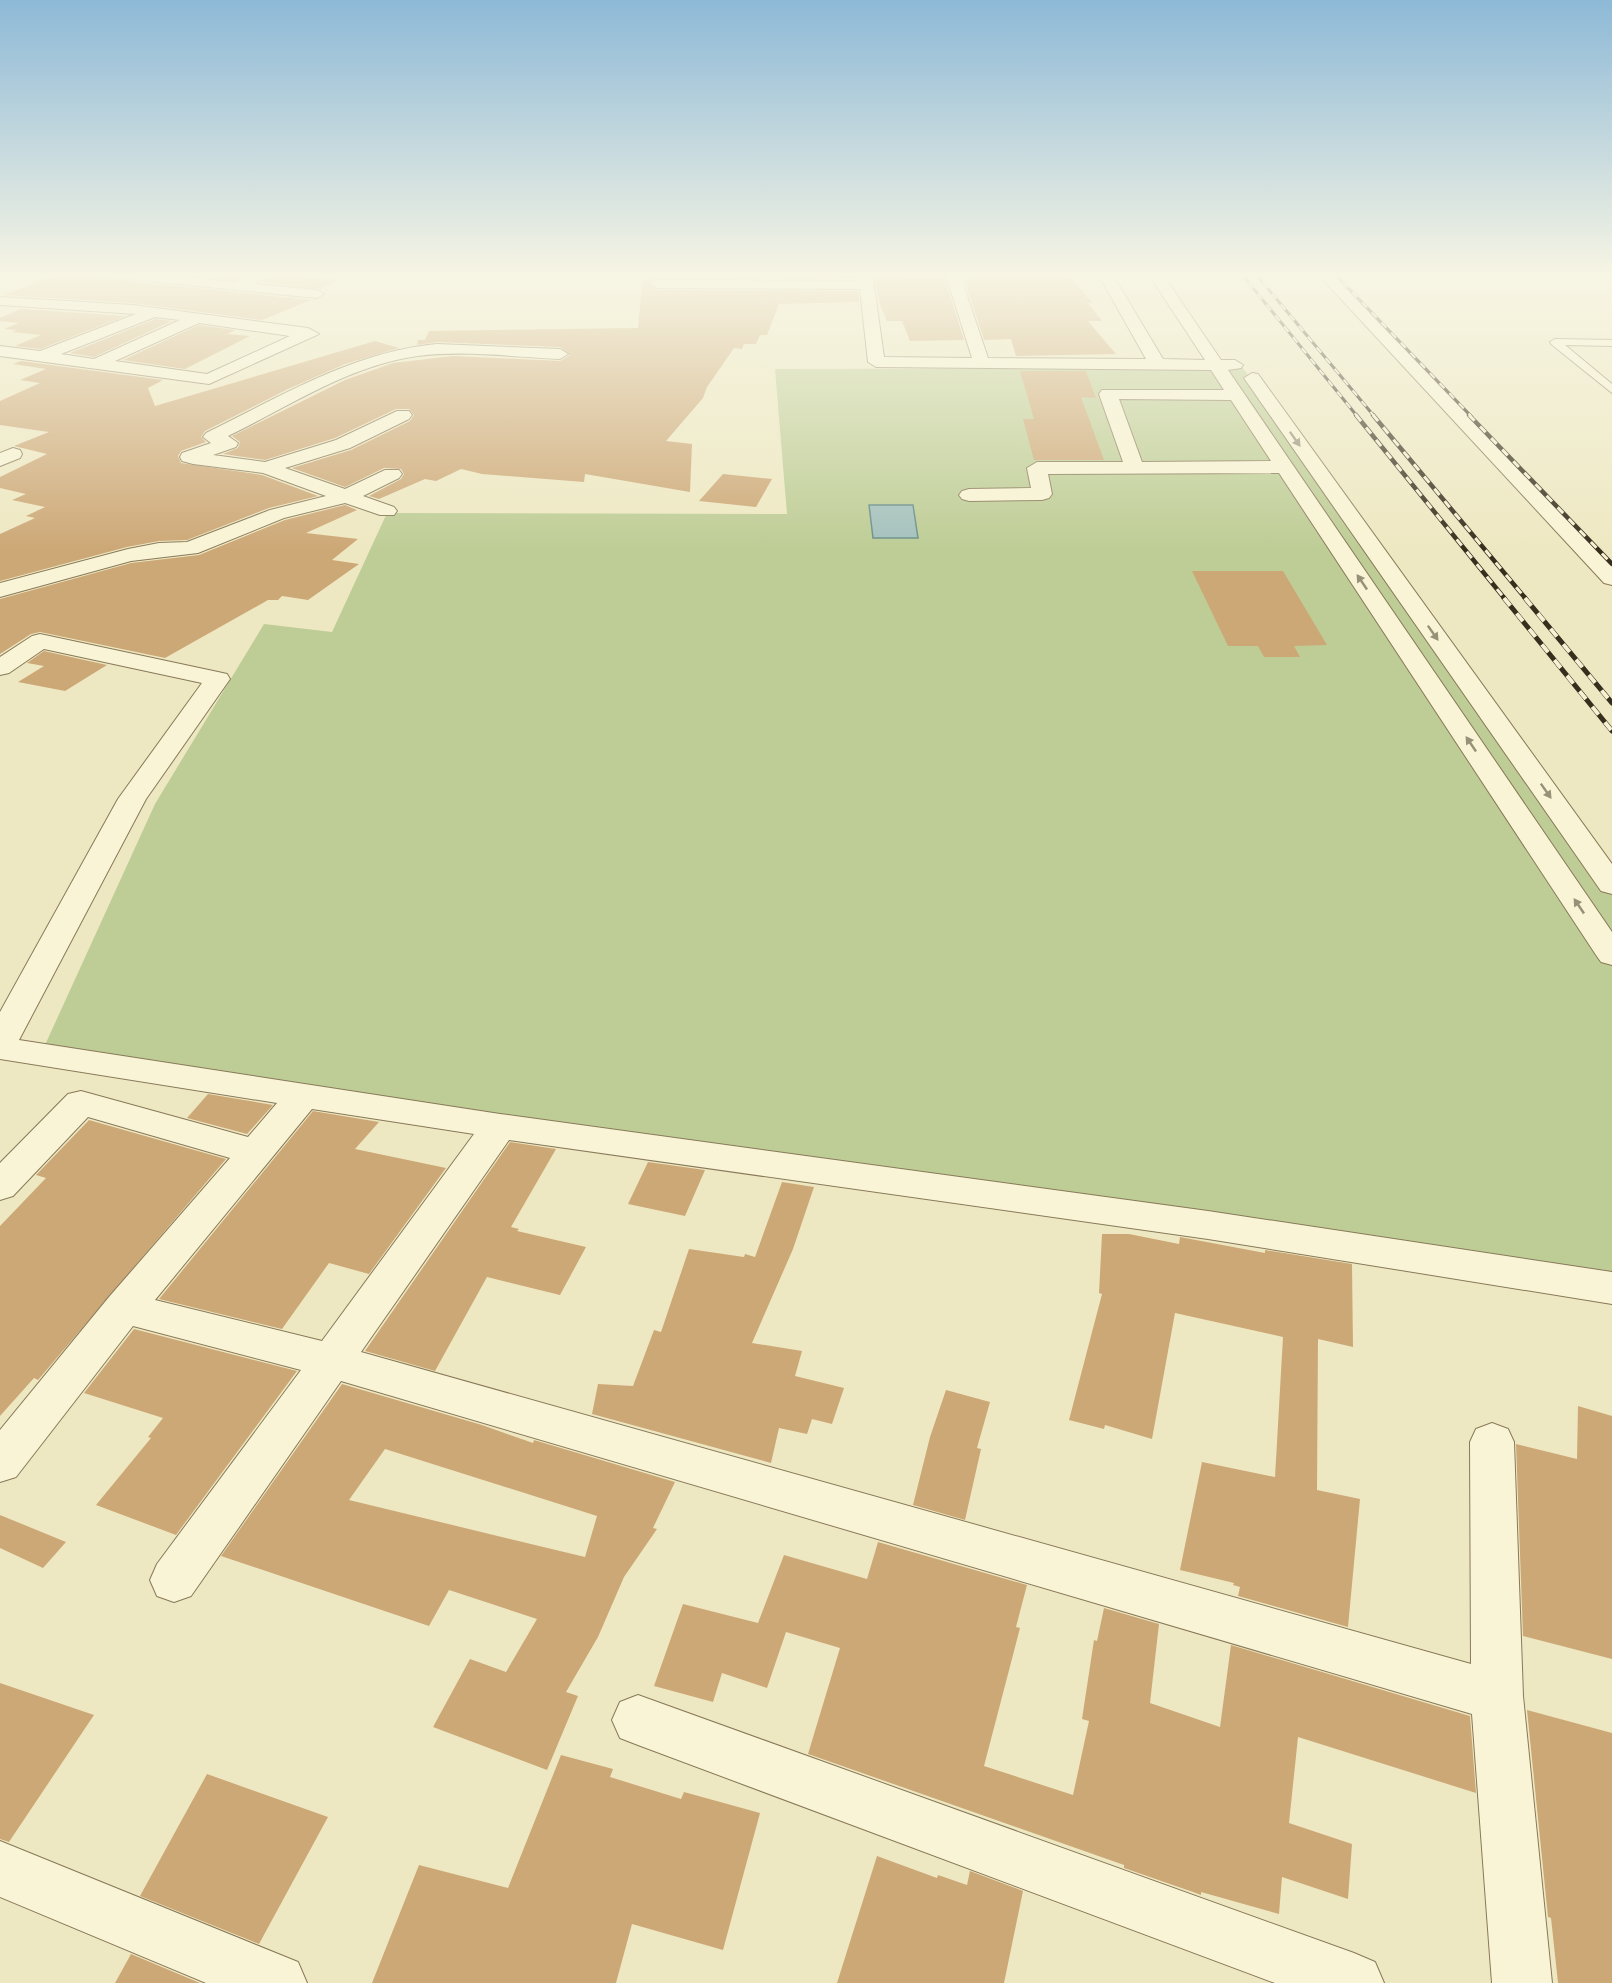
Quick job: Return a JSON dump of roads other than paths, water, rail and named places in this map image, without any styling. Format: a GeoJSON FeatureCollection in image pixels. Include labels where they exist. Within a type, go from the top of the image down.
{"type":"FeatureCollection","features":[{"type":"Feature","properties":{"kind":"street"},"geometry":{"type":"LineString","coordinates":[[90,365],[209,379],[242,365]]}},
{"type":"Feature","properties":{"kind":"street"},"geometry":{"type":"LineString","coordinates":[[137,370],[148,365]]}},
{"type":"Feature","properties":{"kind":"street"},"geometry":{"type":"LineString","coordinates":[[369,365],[324,380],[277,406],[212,437],[229,443],[181,455],[266,468],[387,511]]}},
{"type":"Feature","properties":{"kind":"street"},"geometry":{"type":"LineString","coordinates":[[1189,365],[1243,365],[1612,885]]}},
{"type":"Feature","properties":{"kind":"street"},"geometry":{"type":"LineString","coordinates":[[1217,365],[1612,955]]}},
{"type":"Feature","properties":{"kind":"street"},"geometry":{"type":"LineString","coordinates":[[1410,365],[1612,578]]}},
{"type":"Feature","properties":{"kind":"street"},"geometry":{"type":"LineString","coordinates":[[1135,468],[1108,394],[1237,395]]}},
{"type":"Feature","properties":{"kind":"street"},"geometry":{"type":"LineString","coordinates":[[266,468],[343,444],[403,415]]}},
{"type":"Feature","properties":{"kind":"street"},"geometry":{"type":"LineString","coordinates":[[969,495],[1042,494],[1037,468],[1285,467]]}},
{"type":"Feature","properties":{"kind":"street"},"geometry":{"type":"LineString","coordinates":[[0,590],[128,555],[159,549],[190,548],[277,514],[345,497],[392,474]]}},
{"type":"Feature","properties":{"kind":"street"},"geometry":{"type":"LineString","coordinates":[[0,668],[40,641],[218,679],[132,799],[0,1043]]}},
{"type":"Feature","properties":{"kind":"street"},"geometry":{"type":"LineString","coordinates":[[0,1048],[500,1126],[1208,1225],[1612,1287]]}},
{"type":"Feature","properties":{"kind":"street"},"geometry":{"type":"LineString","coordinates":[[0,1463],[124,1308],[305,1094]]}},
{"type":"Feature","properties":{"kind":"street"},"geometry":{"type":"LineString","coordinates":[[0,1186],[81,1103],[256,1152]]}},
{"type":"Feature","properties":{"kind":"street"},"geometry":{"type":"LineString","coordinates":[[174,1580],[500,1126]]}},
{"type":"Feature","properties":{"kind":"street"},"geometry":{"type":"LineString","coordinates":[[124,1308],[332,1361],[1497,1696]]}},
{"type":"Feature","properties":{"kind":"street"},"geometry":{"type":"LineString","coordinates":[[1491,1442],[1497,1696],[1522,1983]]}},
{"type":"Feature","properties":{"kind":"street"},"geometry":{"type":"LineString","coordinates":[[638,1720],[1354,1983]]}},
{"type":"Feature","properties":{"kind":"street"},"geometry":{"type":"LineString","coordinates":[[0,1869],[277,1983]]}},
{"type":"Feature","properties":{"kind":"lane"},"geometry":{"type":"LineString","coordinates":[[1582,365],[1612,390]]}},
{"type":"Feature","properties":{"kind":"water"},"geometry":{"type":"Polygon","coordinates":[[[869,505],[913,505],[918,538],[873,538],[869,505]]]}},
{"type":"Feature","properties":{"kind":"railway"},"geometry":{"type":"LineString","coordinates":[[1315,365],[1357,416]]}},
{"type":"Feature","properties":{"kind":"railway"},"geometry":{"type":"LineString","coordinates":[[1331,365],[1374,416]]}},
{"type":"Feature","properties":{"kind":"railway"},"geometry":{"type":"LineString","coordinates":[[1422,365],[1471,416]]}},
{"type":"Feature","properties":{"kind":"railway"},"geometry":{"type":"LineString","coordinates":[[1356,415],[1505,599]]}},
{"type":"Feature","properties":{"kind":"railway"},"geometry":{"type":"LineString","coordinates":[[1373,415],[1526,599]]}},
{"type":"Feature","properties":{"kind":"railway"},"geometry":{"type":"LineString","coordinates":[[1469,415],[1612,564]]}},
{"type":"Feature","properties":{"kind":"railway"},"geometry":{"type":"LineString","coordinates":[[1504,598],[1612,731]]}},
{"type":"Feature","properties":{"kind":"railway"},"geometry":{"type":"LineString","coordinates":[[1525,598],[1612,703]]}}]}
